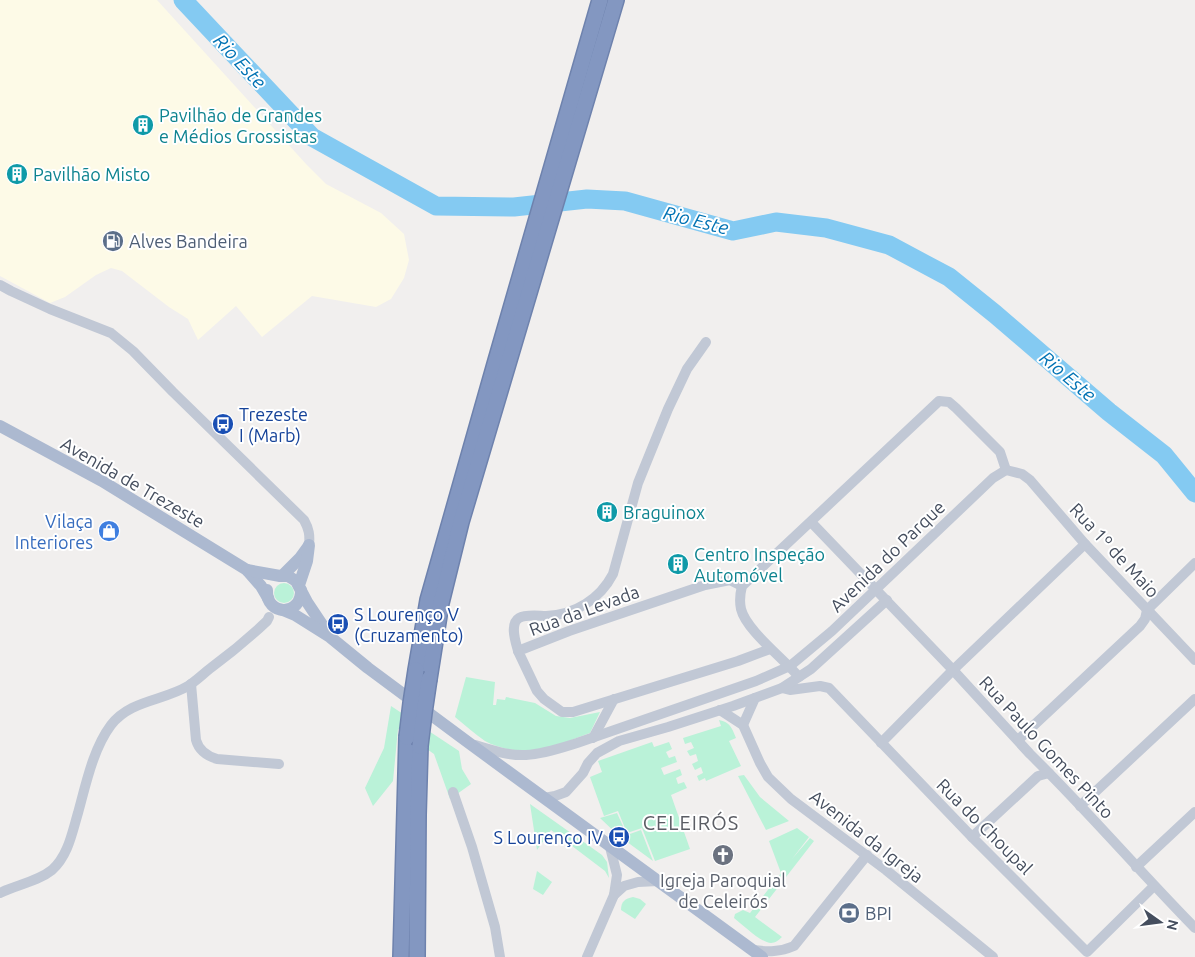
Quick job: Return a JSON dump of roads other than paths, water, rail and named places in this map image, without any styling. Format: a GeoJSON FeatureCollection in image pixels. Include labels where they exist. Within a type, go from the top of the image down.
{"type":"FeatureCollection","features":[{"type":"Feature","properties":{"kind":"highway"},"geometry":{"type":"LineString","coordinates":[[401,957],[407,737],[411,703],[422,675],[501,366],[567,138],[600,0]]}},
{"type":"Feature","properties":{"kind":"highway"},"geometry":{"type":"LineString","coordinates":[[567,138],[616,0]]}},
{"type":"Feature","properties":{"kind":"highway"},"geometry":{"type":"LineString","coordinates":[[417,957],[418,815],[420,746],[424,713],[422,675]]}},
{"type":"Feature","properties":{"kind":"main road","name":"Avenida de Trezeste"},"geometry":{"type":"LineString","coordinates":[[0,426],[102,481],[247,570]]}},
{"type":"Feature","properties":{"kind":"main road"},"geometry":{"type":"LineString","coordinates":[[275,608],[268,588],[270,583],[281,576],[300,558],[309,545]]}},
{"type":"Feature","properties":{"kind":"main road"},"geometry":{"type":"LineString","coordinates":[[275,608],[288,610],[297,604],[301,595],[300,588],[307,562],[309,545]]}},
{"type":"Feature","properties":{"kind":"main road"},"geometry":{"type":"LineString","coordinates":[[247,570],[292,578],[330,637]]}},
{"type":"Feature","properties":{"kind":"main road"},"geometry":{"type":"LineString","coordinates":[[247,570],[275,608],[295,615],[330,637],[368,668],[469,743],[757,953]]}},
{"type":"Feature","properties":{"kind":"street"},"geometry":{"type":"LineString","coordinates":[[0,285],[50,310],[110,333],[133,351],[179,399],[304,520],[310,536],[309,545]]}},
{"type":"Feature","properties":{"kind":"street"},"geometry":{"type":"LineString","coordinates":[[518,651],[513,635],[519,618],[568,612],[586,604],[607,586],[613,574],[638,483],[668,409],[687,368],[706,342]]}},
{"type":"Feature","properties":{"kind":"street"},"geometry":{"type":"LineString","coordinates":[[799,676],[749,624],[741,611],[739,597],[742,586],[940,401],[949,402],[1000,452],[1006,470]]}},
{"type":"Feature","properties":{"kind":"street","name":"Rua 1º de Maio"},"geometry":{"type":"LineString","coordinates":[[1006,470],[1022,474],[1030,480],[1085,544],[1195,660]]}},
{"type":"Feature","properties":{"kind":"street","name":"Avenida do Parque"},"geometry":{"type":"LineString","coordinates":[[469,743],[511,754],[525,755],[548,752],[756,681],[790,666],[832,631],[993,478],[1006,470]]}},
{"type":"Feature","properties":{"kind":"street"},"geometry":{"type":"LineString","coordinates":[[811,522],[876,589]]}},
{"type":"Feature","properties":{"kind":"street"},"geometry":{"type":"LineString","coordinates":[[881,743],[1085,544]]}},
{"type":"Feature","properties":{"kind":"street"},"geometry":{"type":"LineString","coordinates":[[1018,740],[1140,626],[1147,610],[1195,563]]}},
{"type":"Feature","properties":{"kind":"street","name":"Rua da Levada"},"geometry":{"type":"LineString","coordinates":[[614,699],[573,712],[562,712],[544,699],[537,691],[518,651],[569,631],[705,585],[730,580],[742,586]]}},
{"type":"Feature","properties":{"kind":"street","name":"Rua Paulo Gomes Pinto"},"geometry":{"type":"LineString","coordinates":[[876,589],[1195,928]]}},
{"type":"Feature","properties":{"kind":"street","name":"Avenida do Parque"},"geometry":{"type":"LineString","coordinates":[[544,798],[566,792],[583,773],[588,763],[603,748],[619,741],[733,706],[782,688],[811,669],[887,600]]}},
{"type":"Feature","properties":{"kind":"street"},"geometry":{"type":"LineString","coordinates":[[0,893],[44,875],[58,863],[70,840],[88,775],[97,751],[111,724],[123,713],[137,706],[176,692],[191,684],[267,622],[275,608]]}},
{"type":"Feature","properties":{"kind":"street"},"geometry":{"type":"LineString","coordinates":[[593,738],[614,699],[738,661],[770,648]]}},
{"type":"Feature","properties":{"kind":"street"},"geometry":{"type":"LineString","coordinates":[[191,684],[196,740],[204,753],[217,759],[279,764]]}},
{"type":"Feature","properties":{"kind":"street","name":"Rua do Choupal"},"geometry":{"type":"LineString","coordinates":[[782,688],[790,690],[820,686],[828,688],[972,838],[1087,952],[1154,886]]}},
{"type":"Feature","properties":{"kind":"street"},"geometry":{"type":"LineString","coordinates":[[727,690],[733,706]]}},
{"type":"Feature","properties":{"kind":"street"},"geometry":{"type":"LineString","coordinates":[[720,710],[743,725],[755,698]]}},
{"type":"Feature","properties":{"kind":"street"},"geometry":{"type":"LineString","coordinates":[[1080,806],[1195,699]]}},
{"type":"Feature","properties":{"kind":"street","name":"Avenida da Igreja"},"geometry":{"type":"LineString","coordinates":[[743,725],[768,777],[791,799],[867,855],[993,957]]}},
{"type":"Feature","properties":{"kind":"street"},"geometry":{"type":"LineString","coordinates":[[972,838],[1038,776],[1049,773]]}},
{"type":"Feature","properties":{"kind":"street"},"geometry":{"type":"LineString","coordinates":[[453,792],[472,847],[495,928],[500,957]]}},
{"type":"Feature","properties":{"kind":"street"},"geometry":{"type":"LineString","coordinates":[[1136,867],[1195,812]]}},
{"type":"Feature","properties":{"kind":"street"},"geometry":{"type":"LineString","coordinates":[[587,957],[614,895],[616,875],[610,847]]}},
{"type":"Feature","properties":{"kind":"street"},"geometry":{"type":"LineString","coordinates":[[757,953],[788,949],[794,946],[867,855]]}},
{"type":"Feature","properties":{"kind":"street"},"geometry":{"type":"LineString","coordinates":[[614,895],[624,886],[638,882],[658,881]]}},
{"type":"Feature","properties":{"kind":"street"},"geometry":{"type":"LineString","coordinates":[[794,946],[794,957]]}},
{"type":"Feature","properties":{"kind":"waterway","name":"Rio Este"},"geometry":{"type":"LineString","coordinates":[[183,0],[312,137],[436,206],[514,207],[587,199],[625,201],[733,231],[776,222],[826,228],[889,245],[949,277],[995,314],[1109,412],[1164,455],[1195,493]]}},
{"type":"Feature","properties":{"kind":"place","name":"Pavilhão de Grandes e Médios Grossistas"},"geometry":{"type":"Point","coordinates":[143,125]}},
{"type":"Feature","properties":{"kind":"place","name":"Pavilhão Misto"},"geometry":{"type":"Point","coordinates":[17,174]}},
{"type":"Feature","properties":{"kind":"place","name":"Alves Bandeira"},"geometry":{"type":"Point","coordinates":[113,241]}},
{"type":"Feature","properties":{"kind":"place","name":"Trezeste I (Marb)"},"geometry":{"type":"Point","coordinates":[223,424]}},
{"type":"Feature","properties":{"kind":"place","name":"Braguinox"},"geometry":{"type":"Point","coordinates":[607,512]}},
{"type":"Feature","properties":{"kind":"place","name":"Vilaça Interiores"},"geometry":{"type":"Point","coordinates":[109,531]}},
{"type":"Feature","properties":{"kind":"place","name":"Centro Inspeção Automóvel"},"geometry":{"type":"Point","coordinates":[678,564]}},
{"type":"Feature","properties":{"kind":"place","name":"S Lourenço V (Cruzamento)"},"geometry":{"type":"Point","coordinates":[338,624]}},
{"type":"Feature","properties":{"kind":"place","name":"S Lourenço IV"},"geometry":{"type":"Point","coordinates":[619,837]}},
{"type":"Feature","properties":{"kind":"place","name":"Igreja Paroquial de Celeirós"},"geometry":{"type":"Point","coordinates":[723,855]}},
{"type":"Feature","properties":{"kind":"place","name":"BPI"},"geometry":{"type":"Point","coordinates":[849,913]}},
{"type":"Feature","properties":{"kind":"district","name":"CELEIRÓS"},"geometry":{"type":"Point","coordinates":[691,822]}}]}
